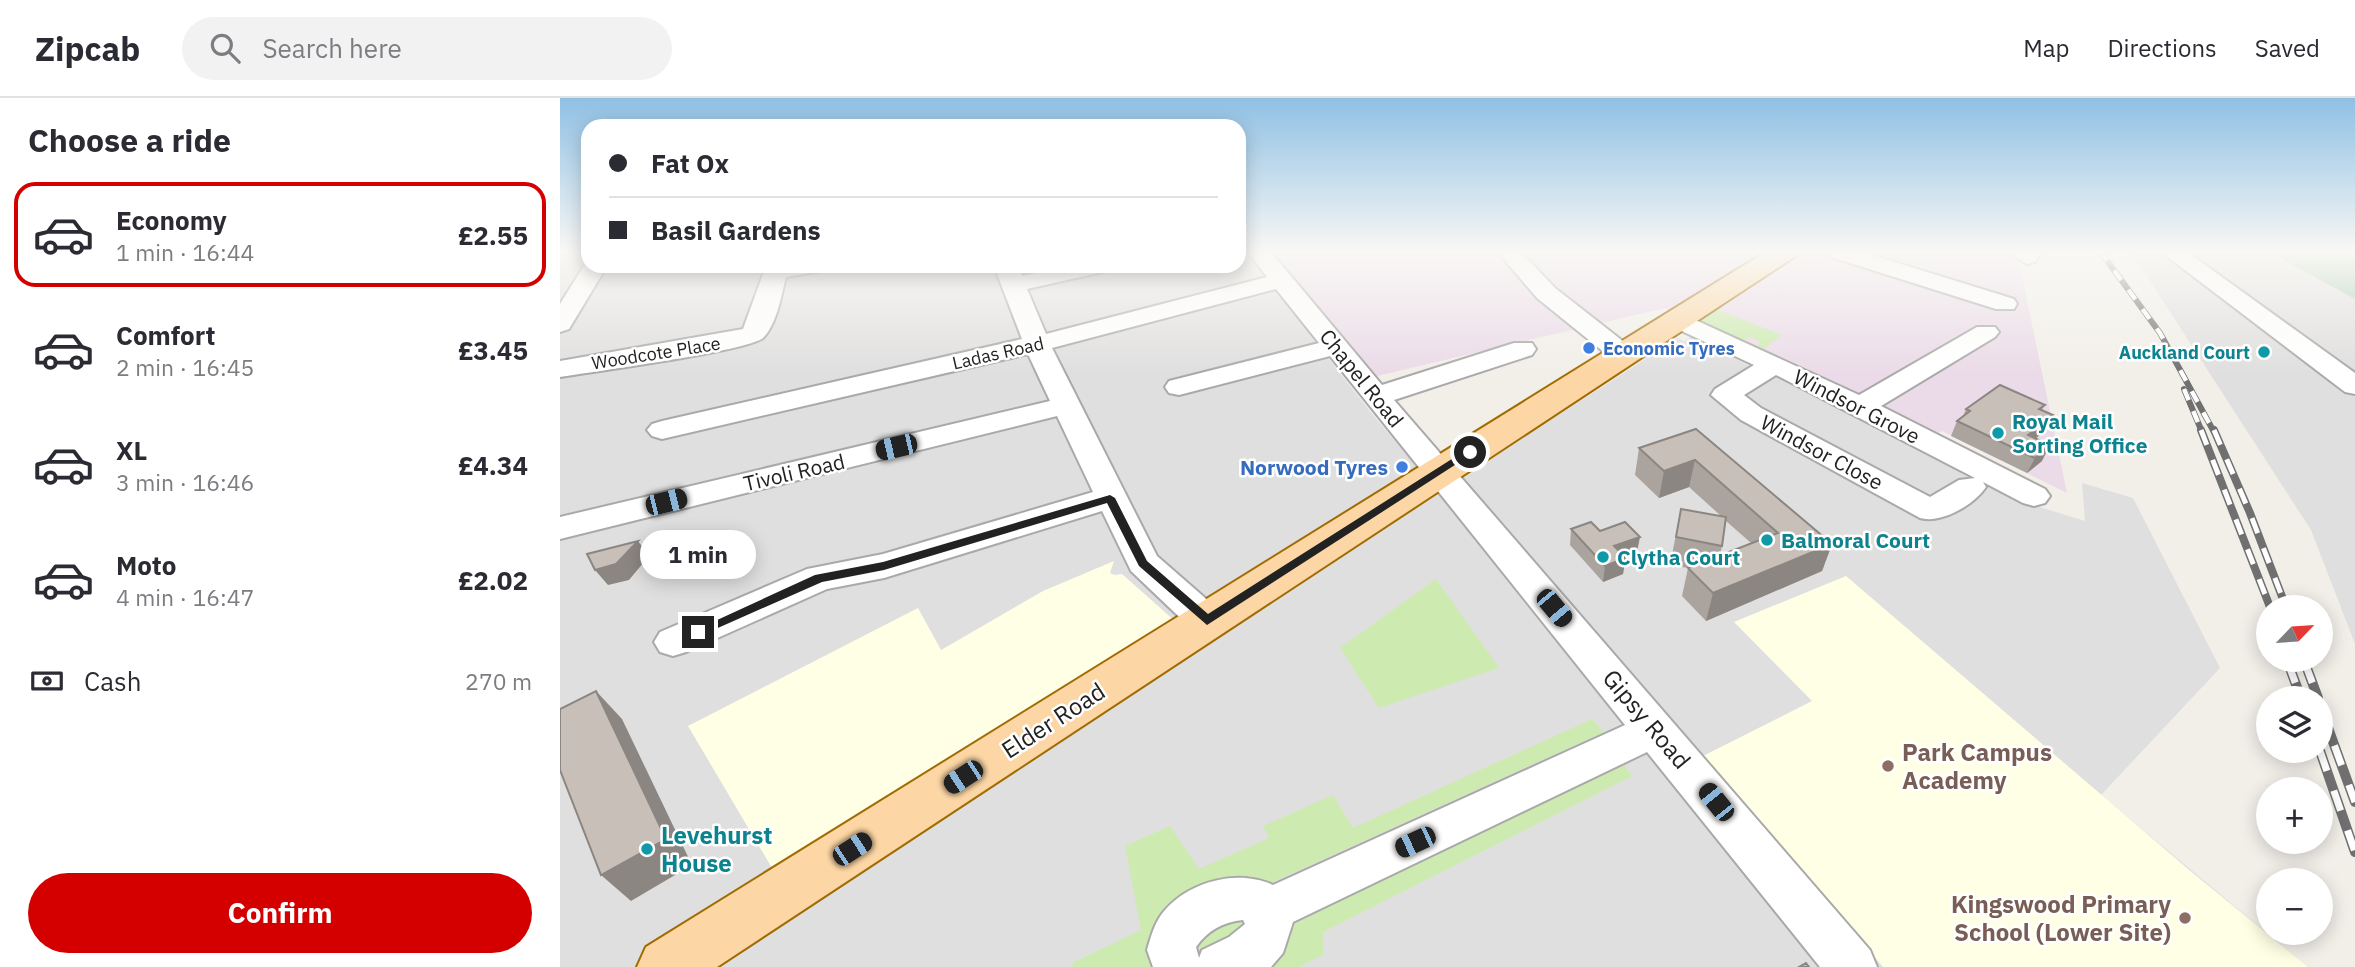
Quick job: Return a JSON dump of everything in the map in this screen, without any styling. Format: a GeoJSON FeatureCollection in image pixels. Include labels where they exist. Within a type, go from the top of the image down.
{"type":"FeatureCollection","features":[{"type":"Feature","properties":{"kind":"main road","name":"Elder Road"},"geometry":{"type":"LineString","coordinates":[[666,967],[1722,292]]}},
{"type":"Feature","properties":{"kind":"street"},"geometry":{"type":"LineString","coordinates":[[560,324],[580,292]]}},
{"type":"Feature","properties":{"kind":"street","name":"Woodcote Place"},"geometry":{"type":"LineString","coordinates":[[560,369],[728,341],[752,334],[759,325],[770,292]]}},
{"type":"Feature","properties":{"kind":"street"},"geometry":{"type":"LineString","coordinates":[[1016,292],[1037,344],[1143,563],[1207,621]]}},
{"type":"Feature","properties":{"kind":"street","name":"Ladas Road"},"geometry":{"type":"LineString","coordinates":[[662,430],[709,428],[1239,292]]}},
{"type":"Feature","properties":{"kind":"street","name":"Chapel Road"},"geometry":{"type":"LineString","coordinates":[[1293,292],[1335,347],[1439,472]]}},
{"type":"Feature","properties":{"kind":"street"},"geometry":{"type":"LineString","coordinates":[[1545,292],[1624,355]]}},
{"type":"Feature","properties":{"kind":"street"},"geometry":{"type":"LineString","coordinates":[[1966,292],[2005,304]]}},
{"type":"Feature","properties":{"kind":"street"},"geometry":{"type":"LineString","coordinates":[[2226,292],[2355,386]]}},
{"type":"Feature","properties":{"kind":"street","name":"Windsor Grove"},"geometry":{"type":"LineString","coordinates":[[1678,320],[1859,407],[2034,496]]}},
{"type":"Feature","properties":{"kind":"street"},"geometry":{"type":"LineString","coordinates":[[1859,407],[1986,332]]}},
{"type":"Feature","properties":{"kind":"street"},"geometry":{"type":"LineString","coordinates":[[1179,387],[1335,347]]}},
{"type":"Feature","properties":{"kind":"street"},"geometry":{"type":"LineString","coordinates":[[1377,396],[1523,349]]}},
{"type":"Feature","properties":{"kind":"street","name":"Windsor Close"},"geometry":{"type":"LineString","coordinates":[[1772,365],[1725,395],[1751,414],[1931,511],[1970,487]]}},
{"type":"Feature","properties":{"kind":"street","name":"Tivoli Road"},"geometry":{"type":"LineString","coordinates":[[560,528],[1068,405]]}},
{"type":"Feature","properties":{"kind":"street","name":"Gipsy Road"},"geometry":{"type":"LineString","coordinates":[[1439,472],[1852,967]]}},
{"type":"Feature","properties":{"kind":"street"},"geometry":{"type":"LineString","coordinates":[[673,642],[821,568],[884,566],[1110,498]]}},
{"type":"Feature","properties":{"kind":"street"},"geometry":{"type":"LineString","coordinates":[[1267,911],[1656,730]]}},
{"type":"Feature","properties":{"kind":"street"},"geometry":{"type":"LineString","coordinates":[[1178,967],[1172,958],[1172,942],[1189,919],[1240,897],[1256,900],[1267,911],[1268,932],[1260,946],[1220,967]]}},
{"type":"Feature","properties":{"kind":"shaded area"},"geometry":{"type":"Polygon","coordinates":[[[560,292],[1275,292],[1377,420],[1439,492],[1678,338],[1684,341],[1691,337],[1750,366],[1773,373],[2033,505],[2085,521],[2082,483],[2133,498],[2220,668],[2101,795],[2256,924],[2256,945],[2282,945],[2308,967],[560,967],[560,292]]]}},
{"type":"Feature","properties":{"kind":"shaded area"},"geometry":{"type":"Polygon","coordinates":[[[1302,292],[2025,292],[2067,493],[1942,431],[1937,434],[1785,360],[1665,308],[1373,377],[1302,292]]]}},
{"type":"Feature","properties":{"kind":"shaded area"},"geometry":{"type":"Polygon","coordinates":[[[2157,292],[2342,292],[2355,299],[2355,644],[2311,530],[2157,292]]]}},
{"type":"Feature","properties":{"kind":"shaded area"},"geometry":{"type":"Polygon","coordinates":[[[2341,292],[2355,292],[2355,299],[2341,292]]]}},
{"type":"Feature","properties":{"kind":"shaded area"},"geometry":{"type":"Polygon","coordinates":[[[1114,561],[1110,573],[1122,574],[1176,622],[772,868],[688,726],[918,608],[941,650],[1043,591],[1114,561]]]}},
{"type":"Feature","properties":{"kind":"shaded area","name":"Park Campus Academy"},"geometry":{"type":"Polygon","coordinates":[[[1846,576],[2256,925],[2256,945],[2281,945],[2308,967],[1883,967],[1701,757],[1812,701],[1734,622],[1846,576]]]}},
{"type":"Feature","properties":{"kind":"green space"},"geometry":{"type":"Polygon","coordinates":[[[1716,309],[1782,335],[1762,350],[1755,347],[1761,342],[1750,337],[1743,341],[1700,321],[1716,309]]]}},
{"type":"Feature","properties":{"kind":"green space"},"geometry":{"type":"Polygon","coordinates":[[[1436,579],[1499,668],[1379,708],[1340,648],[1436,579]]]}},
{"type":"Feature","properties":{"kind":"green space"},"geometry":{"type":"Polygon","coordinates":[[[1592,719],[1604,732],[1273,882],[1228,882],[1177,907],[1154,925],[1148,940],[1156,967],[1073,967],[1072,963],[1141,930],[1125,846],[1170,826],[1199,869],[1269,838],[1263,826],[1333,795],[1353,828],[1592,719]]]}},
{"type":"Feature","properties":{"kind":"green space"},"geometry":{"type":"Polygon","coordinates":[[[1618,756],[1632,776],[1323,932],[1323,955],[1299,967],[1259,967],[1278,956],[1297,920],[1618,756]]]}},
{"type":"Feature","properties":{"kind":"green space"},"geometry":{"type":"Polygon","coordinates":[[[1259,917],[1201,965],[1183,936],[1195,925],[1259,917]]]}},
{"type":"Feature","properties":{"kind":"building"},"geometry":{"type":"Polygon","coordinates":[[[2000,385],[2045,405],[2039,409],[2053,415],[2028,435],[2050,445],[2035,458],[1957,421],[1970,411],[1966,409],[2000,385]]]}},
{"type":"Feature","properties":{"kind":"building"},"geometry":{"type":"Polygon","coordinates":[[[1696,429],[1832,544],[1713,593],[1688,568],[1778,533],[1695,460],[1664,471],[1639,448],[1696,429]]]}},
{"type":"Feature","properties":{"kind":"building"},"geometry":{"type":"Polygon","coordinates":[[[1681,509],[1726,517],[1722,546],[1676,537],[1681,509]]]}},
{"type":"Feature","properties":{"kind":"building"},"geometry":{"type":"Polygon","coordinates":[[[1591,522],[1600,531],[1625,522],[1640,537],[1614,546],[1626,558],[1605,566],[1571,529],[1591,522]]]}},
{"type":"Feature","properties":{"kind":"building"},"geometry":{"type":"Polygon","coordinates":[[[638,541],[616,564],[595,570],[587,554],[638,541]]]}},
{"type":"Feature","properties":{"kind":"building"},"geometry":{"type":"Polygon","coordinates":[[[596,691],[666,839],[601,875],[560,770],[560,709],[596,691]]]}},
{"type":"Feature","properties":{"kind":"railway"},"geometry":{"type":"LineString","coordinates":[[2130,292],[2160,333],[2214,432]]}},
{"type":"Feature","properties":{"kind":"railway"},"geometry":{"type":"LineString","coordinates":[[2184,389],[2202,432]]}},
{"type":"Feature","properties":{"kind":"railway"},"geometry":{"type":"LineString","coordinates":[[2201,430],[2265,595]]}},
{"type":"Feature","properties":{"kind":"railway"},"geometry":{"type":"LineString","coordinates":[[2214,430],[2281,595]]}},
{"type":"Feature","properties":{"kind":"railway"},"geometry":{"type":"LineString","coordinates":[[2291,672],[2297,686]]}},
{"type":"Feature","properties":{"kind":"railway"},"geometry":{"type":"LineString","coordinates":[[2308,672],[2314,686]]}},
{"type":"Feature","properties":{"kind":"railway"},"geometry":{"type":"LineString","coordinates":[[2333,742],[2355,802]]}},
{"type":"Feature","properties":{"kind":"railway"},"geometry":{"type":"LineString","coordinates":[[2324,763],[2355,852]]}},
{"type":"Feature","properties":{"kind":"place","name":"Economic Tyres"},"geometry":{"type":"Point","coordinates":[1589,348]}},
{"type":"Feature","properties":{"kind":"place","name":"Auckland Court"},"geometry":{"type":"Point","coordinates":[2264,352]}},
{"type":"Feature","properties":{"kind":"place","name":"Royal Mail Sorting Office"},"geometry":{"type":"Point","coordinates":[1998,433]}},
{"type":"Feature","properties":{"kind":"place","name":"Norwood Tyres"},"geometry":{"type":"Point","coordinates":[1402,467]}},
{"type":"Feature","properties":{"kind":"place","name":"Balmoral Court"},"geometry":{"type":"Point","coordinates":[1767,540]}},
{"type":"Feature","properties":{"kind":"place","name":"Clytha Court"},"geometry":{"type":"Point","coordinates":[1603,557]}},
{"type":"Feature","properties":{"kind":"place","name":"Park Campus Academy"},"geometry":{"type":"Point","coordinates":[1888,766]}},
{"type":"Feature","properties":{"kind":"place","name":"Levehurst House"},"geometry":{"type":"Point","coordinates":[647,849]}},
{"type":"Feature","properties":{"kind":"place","name":"Kingswood Primary School (Lower Site)"},"geometry":{"type":"Point","coordinates":[2185,918]}},
{"type":"Feature","properties":{"kind":"route"},"geometry":{"type":"LineString","coordinates":[[698,632],[819,578],[884,566],[1110,498],[1143,563],[1207,621],[1470,452]]}}]}
